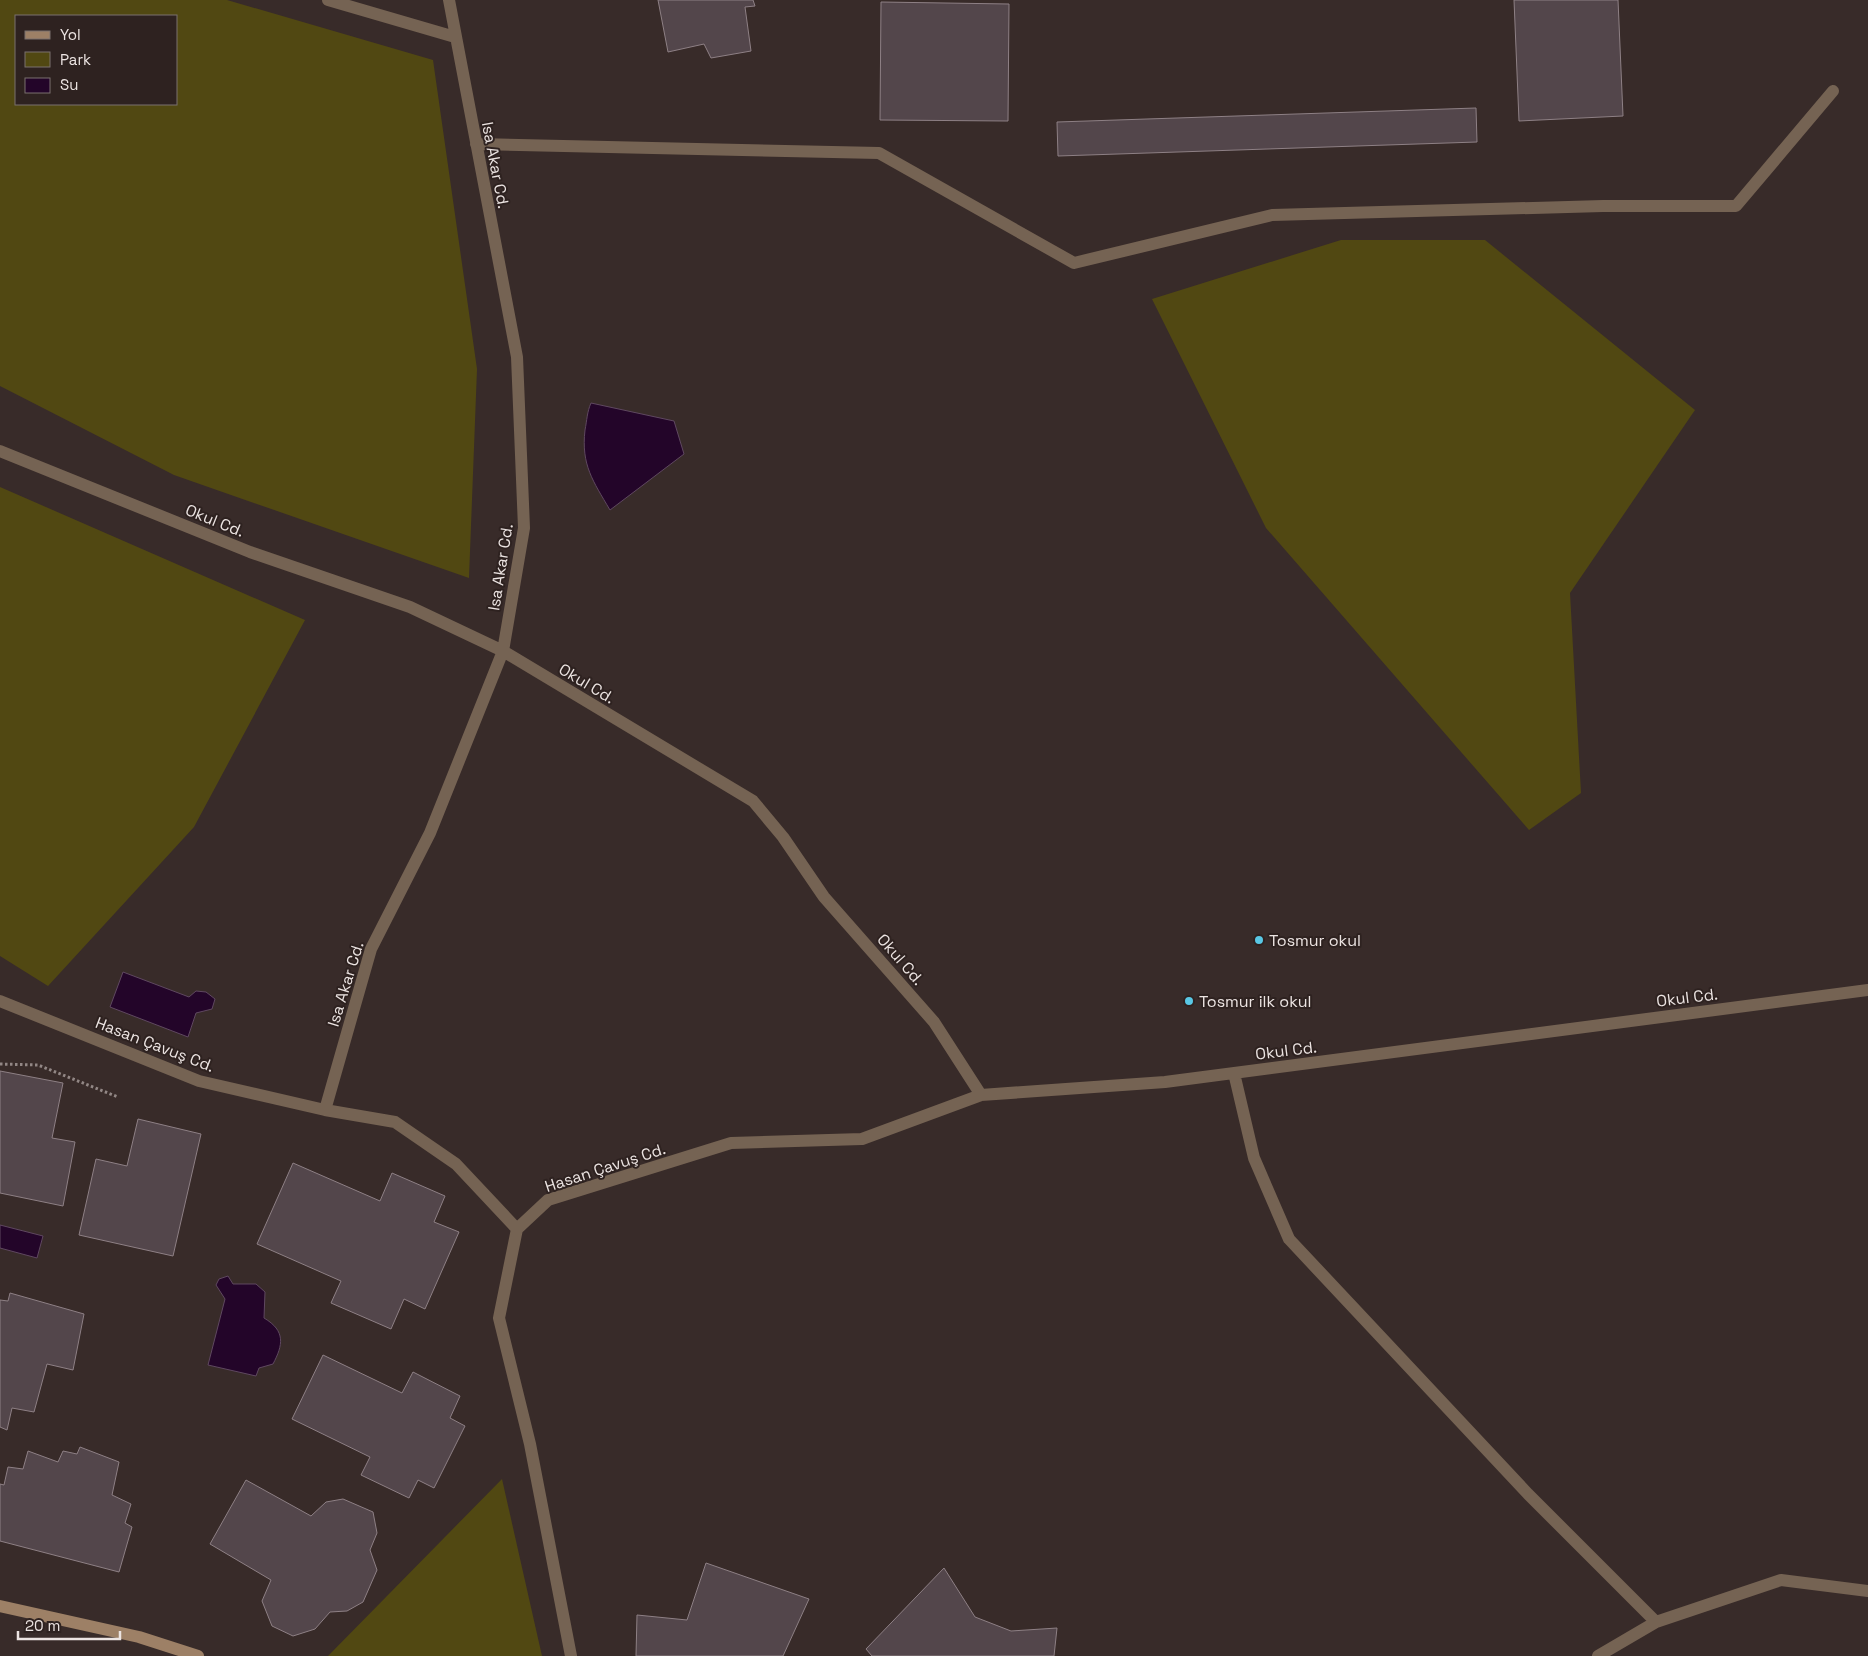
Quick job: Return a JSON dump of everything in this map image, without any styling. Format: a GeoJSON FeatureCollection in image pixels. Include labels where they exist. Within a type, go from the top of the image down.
{"type":"FeatureCollection","features":[{"type":"Feature","properties":{"kind":"street"},"geometry":{"type":"LineString","coordinates":[[328,0],[455,37]]}},
{"type":"Feature","properties":{"kind":"street","name":"Isa Akar Cd."},"geometry":{"type":"LineString","coordinates":[[325,1110],[371,949],[430,833],[503,651],[524,528],[517,357],[449,0]]}},
{"type":"Feature","properties":{"kind":"street"},"geometry":{"type":"LineString","coordinates":[[476,144],[879,153],[1074,263],[1272,215],[1603,206],[1736,206],[1832,91]]}},
{"type":"Feature","properties":{"kind":"street","name":"Okul Cd."},"geometry":{"type":"LineString","coordinates":[[0,452],[250,552],[410,607],[503,651],[753,800],[783,837],[824,897],[934,1022],[981,1096],[1165,1082],[1868,990]]}},
{"type":"Feature","properties":{"kind":"street","name":"Hasan Çavuş Cd."},"geometry":{"type":"LineString","coordinates":[[0,1001],[199,1081],[325,1110],[395,1122],[456,1164],[517,1229],[548,1200],[732,1144],[862,1139],[981,1096]]}},
{"type":"Feature","properties":{"kind":"street"},"geometry":{"type":"LineString","coordinates":[[1234,1073],[1254,1158],[1289,1239],[1528,1494],[1656,1622]]}},
{"type":"Feature","properties":{"kind":"street"},"geometry":{"type":"LineString","coordinates":[[517,1229],[499,1318],[530,1444],[571,1656]]}},
{"type":"Feature","properties":{"kind":"street"},"geometry":{"type":"LineString","coordinates":[[1598,1656],[1656,1622],[1781,1580],[1868,1591]]}},
{"type":"Feature","properties":{"kind":"street"},"geometry":{"type":"LineString","coordinates":[[0,1606],[139,1637],[198,1656]]}},
{"type":"Feature","properties":{"kind":"path"},"geometry":{"type":"LineString","coordinates":[[0,1064],[38,1065],[118,1097]]}},
{"type":"Feature","properties":{"kind":"green space"},"geometry":{"type":"Polygon","coordinates":[[[0,0],[227,0],[433,60],[477,369],[469,578],[174,475],[0,386],[0,0]]]}},
{"type":"Feature","properties":{"kind":"green space"},"geometry":{"type":"Polygon","coordinates":[[[1341,240],[1485,240],[1695,410],[1570,593],[1581,793],[1529,830],[1266,528],[1152,299],[1341,240]]]}},
{"type":"Feature","properties":{"kind":"green space"},"geometry":{"type":"Polygon","coordinates":[[[0,487],[305,620],[194,827],[48,986],[0,956],[0,487]]]}},
{"type":"Feature","properties":{"kind":"green space"},"geometry":{"type":"Polygon","coordinates":[[[502,1479],[542,1656],[328,1656],[502,1479]]]}},
{"type":"Feature","properties":{"kind":"water"},"geometry":{"type":"Polygon","coordinates":[[[591,403],[674,421],[684,454],[610,510],[590,472],[585,453],[585,430],[591,403]]]}},
{"type":"Feature","properties":{"kind":"water"},"geometry":{"type":"Polygon","coordinates":[[[123,972],[189,997],[196,991],[206,992],[215,999],[212,1009],[196,1013],[188,1037],[110,1007],[123,972]]]}},
{"type":"Feature","properties":{"kind":"water"},"geometry":{"type":"Polygon","coordinates":[[[0,1225],[43,1236],[37,1258],[0,1248],[0,1225]]]}},
{"type":"Feature","properties":{"kind":"water"},"geometry":{"type":"Polygon","coordinates":[[[228,1276],[233,1284],[256,1284],[265,1292],[264,1318],[276,1328],[281,1339],[279,1351],[273,1364],[259,1368],[256,1376],[208,1365],[225,1299],[216,1285],[219,1279],[228,1276]]]}},
{"type":"Feature","properties":{"kind":"building"},"geometry":{"type":"Polygon","coordinates":[[[658,0],[753,0],[755,6],[745,7],[751,51],[711,58],[704,44],[668,52],[658,0]]]}},
{"type":"Feature","properties":{"kind":"building"},"geometry":{"type":"Polygon","coordinates":[[[1514,0],[1618,0],[1623,116],[1519,121],[1514,0]]]}},
{"type":"Feature","properties":{"kind":"building"},"geometry":{"type":"Polygon","coordinates":[[[881,2],[1009,4],[1008,121],[880,120],[881,2]]]}},
{"type":"Feature","properties":{"kind":"building"},"geometry":{"type":"Polygon","coordinates":[[[1476,108],[1477,142],[1058,156],[1057,122],[1476,108]]]}},
{"type":"Feature","properties":{"kind":"building"},"geometry":{"type":"Polygon","coordinates":[[[0,1071],[63,1083],[52,1138],[75,1142],[63,1206],[0,1193],[0,1071]]]}},
{"type":"Feature","properties":{"kind":"building"},"geometry":{"type":"Polygon","coordinates":[[[138,1119],[201,1134],[173,1256],[79,1235],[96,1159],[127,1166],[138,1119]]]}},
{"type":"Feature","properties":{"kind":"building"},"geometry":{"type":"Polygon","coordinates":[[[293,1163],[380,1201],[392,1173],[445,1196],[434,1222],[459,1232],[425,1309],[404,1299],[391,1329],[331,1303],[341,1281],[257,1244],[293,1163]]]}},
{"type":"Feature","properties":{"kind":"building"},"geometry":{"type":"Polygon","coordinates":[[[10,1293],[84,1314],[73,1370],[47,1364],[34,1412],[12,1408],[7,1430],[0,1427],[0,1300],[8,1301],[10,1293]]]}},
{"type":"Feature","properties":{"kind":"building"},"geometry":{"type":"Polygon","coordinates":[[[323,1355],[402,1393],[413,1372],[460,1396],[450,1418],[465,1426],[434,1488],[418,1480],[409,1498],[361,1475],[370,1457],[292,1419],[323,1355]]]}},
{"type":"Feature","properties":{"kind":"building"},"geometry":{"type":"Polygon","coordinates":[[[80,1447],[119,1462],[112,1495],[131,1504],[125,1523],[132,1527],[119,1572],[0,1541],[0,1484],[4,1485],[8,1467],[23,1469],[28,1451],[58,1462],[63,1451],[77,1454],[80,1447]]]}},
{"type":"Feature","properties":{"kind":"building"},"geometry":{"type":"Polygon","coordinates":[[[246,1480],[311,1516],[326,1502],[343,1499],[373,1512],[377,1533],[370,1550],[377,1570],[363,1602],[347,1611],[330,1612],[315,1629],[293,1636],[272,1626],[262,1601],[271,1580],[210,1544],[246,1480]]]}},
{"type":"Feature","properties":{"kind":"building"},"geometry":{"type":"Polygon","coordinates":[[[706,1563],[809,1599],[783,1656],[636,1656],[637,1615],[687,1620],[706,1563]]]}},
{"type":"Feature","properties":{"kind":"building"},"geometry":{"type":"Polygon","coordinates":[[[944,1568],[975,1617],[1011,1631],[1057,1628],[1054,1656],[872,1656],[866,1649],[944,1568]]]}},
{"type":"Feature","properties":{"kind":"place","name":"Tosmur okul"},"geometry":{"type":"Point","coordinates":[1259,940]}},
{"type":"Feature","properties":{"kind":"place","name":"Tosmur ilk okul"},"geometry":{"type":"Point","coordinates":[1189,1001]}}]}
